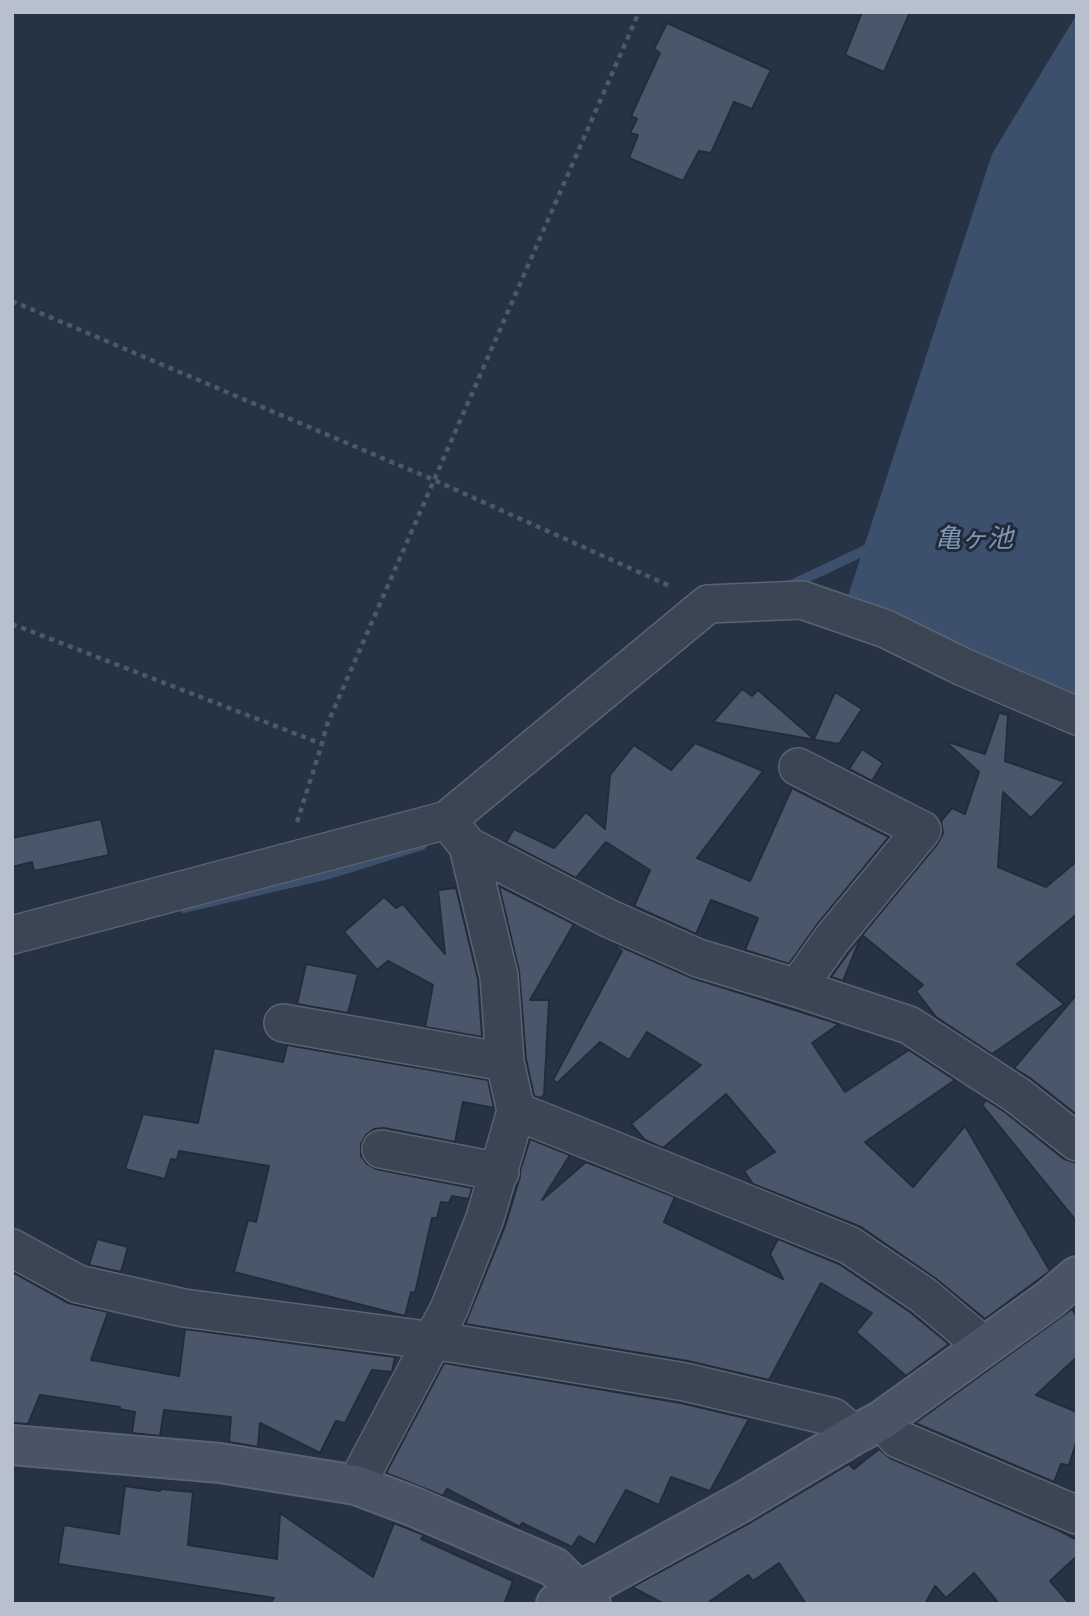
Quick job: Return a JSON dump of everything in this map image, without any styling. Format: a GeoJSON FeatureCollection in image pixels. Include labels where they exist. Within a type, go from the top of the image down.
{"type":"FeatureCollection","features":[{"type":"Feature","properties":{"kind":"street"},"geometry":{"type":"LineString","coordinates":[[12,935],[284,863],[457,833],[708,604],[802,600],[886,629],[963,667],[1077,716]]}},
{"type":"Feature","properties":{"kind":"street"},"geometry":{"type":"LineString","coordinates":[[797,988],[832,939],[922,830],[798,767]]}},
{"type":"Feature","properties":{"kind":"street"},"geometry":{"type":"LineString","coordinates":[[457,833],[504,866],[608,918],[698,958],[909,1025],[1017,1096],[1077,1142]]}},
{"type":"Feature","properties":{"kind":"street"},"geometry":{"type":"LineString","coordinates":[[356,1485],[449,1310],[485,1218],[516,1111],[505,1062],[499,976],[457,833]]}},
{"type":"Feature","properties":{"kind":"street"},"geometry":{"type":"LineString","coordinates":[[283,1023],[505,1062]]}},
{"type":"Feature","properties":{"kind":"street"},"geometry":{"type":"LineString","coordinates":[[516,1111],[849,1245],[923,1295],[984,1346]]}},
{"type":"Feature","properties":{"kind":"street"},"geometry":{"type":"LineString","coordinates":[[381,1149],[500,1172]]}},
{"type":"Feature","properties":{"kind":"street"},"geometry":{"type":"LineString","coordinates":[[12,1248],[78,1284],[184,1308],[471,1346],[685,1382],[833,1418],[868,1427],[1077,1515]]}},
{"type":"Feature","properties":{"kind":"street"},"geometry":{"type":"LineString","coordinates":[[12,1444],[220,1464],[356,1485],[554,1567],[576,1600],[868,1427],[1050,1299],[1077,1276]]}},
{"type":"Feature","properties":{"kind":"path"},"geometry":{"type":"LineString","coordinates":[[284,863],[326,727],[639,12]]}},
{"type":"Feature","properties":{"kind":"path"},"geometry":{"type":"LineString","coordinates":[[12,301],[434,480],[708,604]]}},
{"type":"Feature","properties":{"kind":"path"},"geometry":{"type":"LineString","coordinates":[[12,624],[322,744]]}},
{"type":"Feature","properties":{"kind":"water","name":"亀ヶ池"},"geometry":{"type":"Polygon","coordinates":[[[1077,14],[1077,700],[847,599],[992,154],[1077,14]]]}},
{"type":"Feature","properties":{"kind":"building"},"geometry":{"type":"Polygon","coordinates":[[[862,12],[910,12],[884,72],[845,55],[862,12]]]}},
{"type":"Feature","properties":{"kind":"building"},"geometry":{"type":"Polygon","coordinates":[[[667,23],[771,70],[752,109],[734,102],[711,153],[699,151],[683,181],[629,158],[638,135],[630,133],[637,119],[631,116],[660,53],[654,49],[667,23]]]}},
{"type":"Feature","properties":{"kind":"building"},"geometry":{"type":"Polygon","coordinates":[[[742,689],[752,696],[758,690],[814,739],[835,692],[862,709],[839,744],[713,722],[742,689]]]}},
{"type":"Feature","properties":{"kind":"building"},"geometry":{"type":"Polygon","coordinates":[[[999,713],[1008,715],[1005,761],[1065,782],[1031,818],[1003,792],[998,867],[1046,887],[1077,861],[1077,914],[1017,964],[1064,1004],[992,1054],[936,1017],[916,991],[923,985],[862,935],[938,843],[943,833],[941,821],[952,808],[965,814],[979,772],[945,741],[985,754],[999,713]]]}},
{"type":"Feature","properties":{"kind":"building"},"geometry":{"type":"Polygon","coordinates":[[[695,743],[763,771],[697,858],[750,881],[792,788],[889,837],[816,926],[789,964],[745,950],[758,918],[711,900],[696,934],[634,906],[650,870],[606,842],[576,878],[506,842],[514,829],[554,848],[586,812],[605,829],[610,775],[634,745],[671,770],[695,743]]]}},
{"type":"Feature","properties":{"kind":"building"},"geometry":{"type":"Polygon","coordinates":[[[862,749],[883,763],[872,781],[849,769],[862,749]]]}},
{"type":"Feature","properties":{"kind":"building"},"geometry":{"type":"Polygon","coordinates":[[[101,819],[109,855],[34,871],[32,862],[12,867],[12,838],[101,819]]]}},
{"type":"Feature","properties":{"kind":"building"},"geometry":{"type":"Polygon","coordinates":[[[499,886],[574,924],[530,1000],[549,1000],[544,1095],[540,1098],[534,1096],[526,1059],[519,971],[499,886]]]}},
{"type":"Feature","properties":{"kind":"building"},"geometry":{"type":"Polygon","coordinates":[[[456,888],[478,979],[482,1037],[425,1027],[433,985],[388,961],[377,970],[344,932],[384,897],[396,908],[403,904],[445,954],[438,890],[456,888]]]}},
{"type":"Feature","properties":{"kind":"building"},"geometry":{"type":"Polygon","coordinates":[[[861,937],[843,981],[831,977],[849,952],[861,937]]]}},
{"type":"Feature","properties":{"kind":"building"},"geometry":{"type":"Polygon","coordinates":[[[617,945],[692,978],[839,1024],[812,1043],[845,1092],[909,1050],[955,1080],[865,1142],[913,1187],[965,1126],[1050,1271],[985,1319],[935,1278],[861,1227],[753,1184],[744,1171],[775,1152],[726,1094],[663,1148],[645,1140],[631,1124],[701,1065],[647,1032],[629,1060],[600,1042],[557,1083],[553,1080],[622,951],[617,945]]]}},
{"type":"Feature","properties":{"kind":"building"},"geometry":{"type":"Polygon","coordinates":[[[306,964],[358,974],[348,1013],[297,1004],[306,964]]]}},
{"type":"Feature","properties":{"kind":"building"},"geometry":{"type":"Polygon","coordinates":[[[1077,994],[1077,1115],[1014,1068],[1077,994]]]}},
{"type":"Feature","properties":{"kind":"building"},"geometry":{"type":"Polygon","coordinates":[[[287,1045],[488,1080],[494,1108],[463,1102],[455,1142],[384,1128],[374,1129],[366,1135],[361,1144],[361,1156],[367,1164],[376,1169],[472,1188],[469,1199],[452,1196],[449,1203],[441,1202],[437,1218],[432,1218],[415,1293],[411,1292],[405,1316],[234,1272],[248,1220],[256,1222],[269,1166],[179,1151],[177,1160],[171,1159],[165,1179],[125,1169],[143,1114],[198,1123],[214,1048],[283,1062],[287,1045]]]}},
{"type":"Feature","properties":{"kind":"building"},"geometry":{"type":"Polygon","coordinates":[[[986,1100],[1064,1159],[1077,1163],[1077,1222],[982,1105],[986,1100]]]}},
{"type":"Feature","properties":{"kind":"building"},"geometry":{"type":"Polygon","coordinates":[[[530,1139],[570,1155],[542,1200],[586,1162],[675,1197],[664,1222],[783,1279],[770,1254],[778,1239],[839,1264],[910,1312],[949,1344],[906,1376],[856,1332],[872,1313],[821,1283],[769,1380],[688,1361],[465,1324],[505,1226],[530,1139]]]}},
{"type":"Feature","properties":{"kind":"building"},"geometry":{"type":"Polygon","coordinates":[[[97,1239],[128,1247],[121,1272],[89,1265],[97,1239]]]}},
{"type":"Feature","properties":{"kind":"building"},"geometry":{"type":"Polygon","coordinates":[[[12,1272],[68,1303],[108,1312],[91,1360],[179,1376],[185,1329],[395,1357],[392,1372],[372,1370],[345,1423],[336,1421],[320,1453],[260,1423],[258,1447],[229,1442],[231,1417],[164,1410],[160,1436],[132,1433],[135,1412],[119,1409],[120,1407],[40,1395],[28,1424],[12,1423],[12,1272]]]}},
{"type":"Feature","properties":{"kind":"building"},"geometry":{"type":"Polygon","coordinates":[[[1072,1309],[1077,1317],[1077,1357],[1036,1395],[1077,1412],[1077,1440],[1069,1465],[1061,1464],[1054,1482],[915,1423],[1072,1309]]]}},
{"type":"Feature","properties":{"kind":"building"},"geometry":{"type":"Polygon","coordinates":[[[444,1363],[681,1403],[749,1419],[710,1491],[671,1477],[659,1505],[626,1490],[595,1545],[579,1536],[572,1547],[522,1523],[520,1527],[447,1489],[443,1496],[386,1473],[444,1363]]]}},
{"type":"Feature","properties":{"kind":"building"},"geometry":{"type":"Polygon","coordinates":[[[879,1449],[890,1458],[1077,1540],[1077,1556],[1050,1581],[1070,1604],[999,1604],[974,1573],[946,1598],[935,1586],[925,1604],[806,1604],[779,1563],[753,1581],[748,1575],[706,1604],[664,1604],[632,1587],[753,1521],[849,1464],[854,1469],[879,1449]]]}},
{"type":"Feature","properties":{"kind":"building"},"geometry":{"type":"Polygon","coordinates":[[[125,1486],[193,1492],[188,1545],[277,1559],[280,1513],[373,1577],[394,1523],[424,1535],[421,1539],[513,1581],[504,1604],[270,1604],[274,1598],[58,1564],[64,1525],[119,1534],[125,1486]]]}},
{"type":"Feature","properties":{"kind":"waterway"},"geometry":{"type":"LineString","coordinates":[[785,588],[872,547]]}},
{"type":"Feature","properties":{"kind":"waterway"},"geometry":{"type":"LineString","coordinates":[[184,908],[329,874],[422,845]]}}]}
